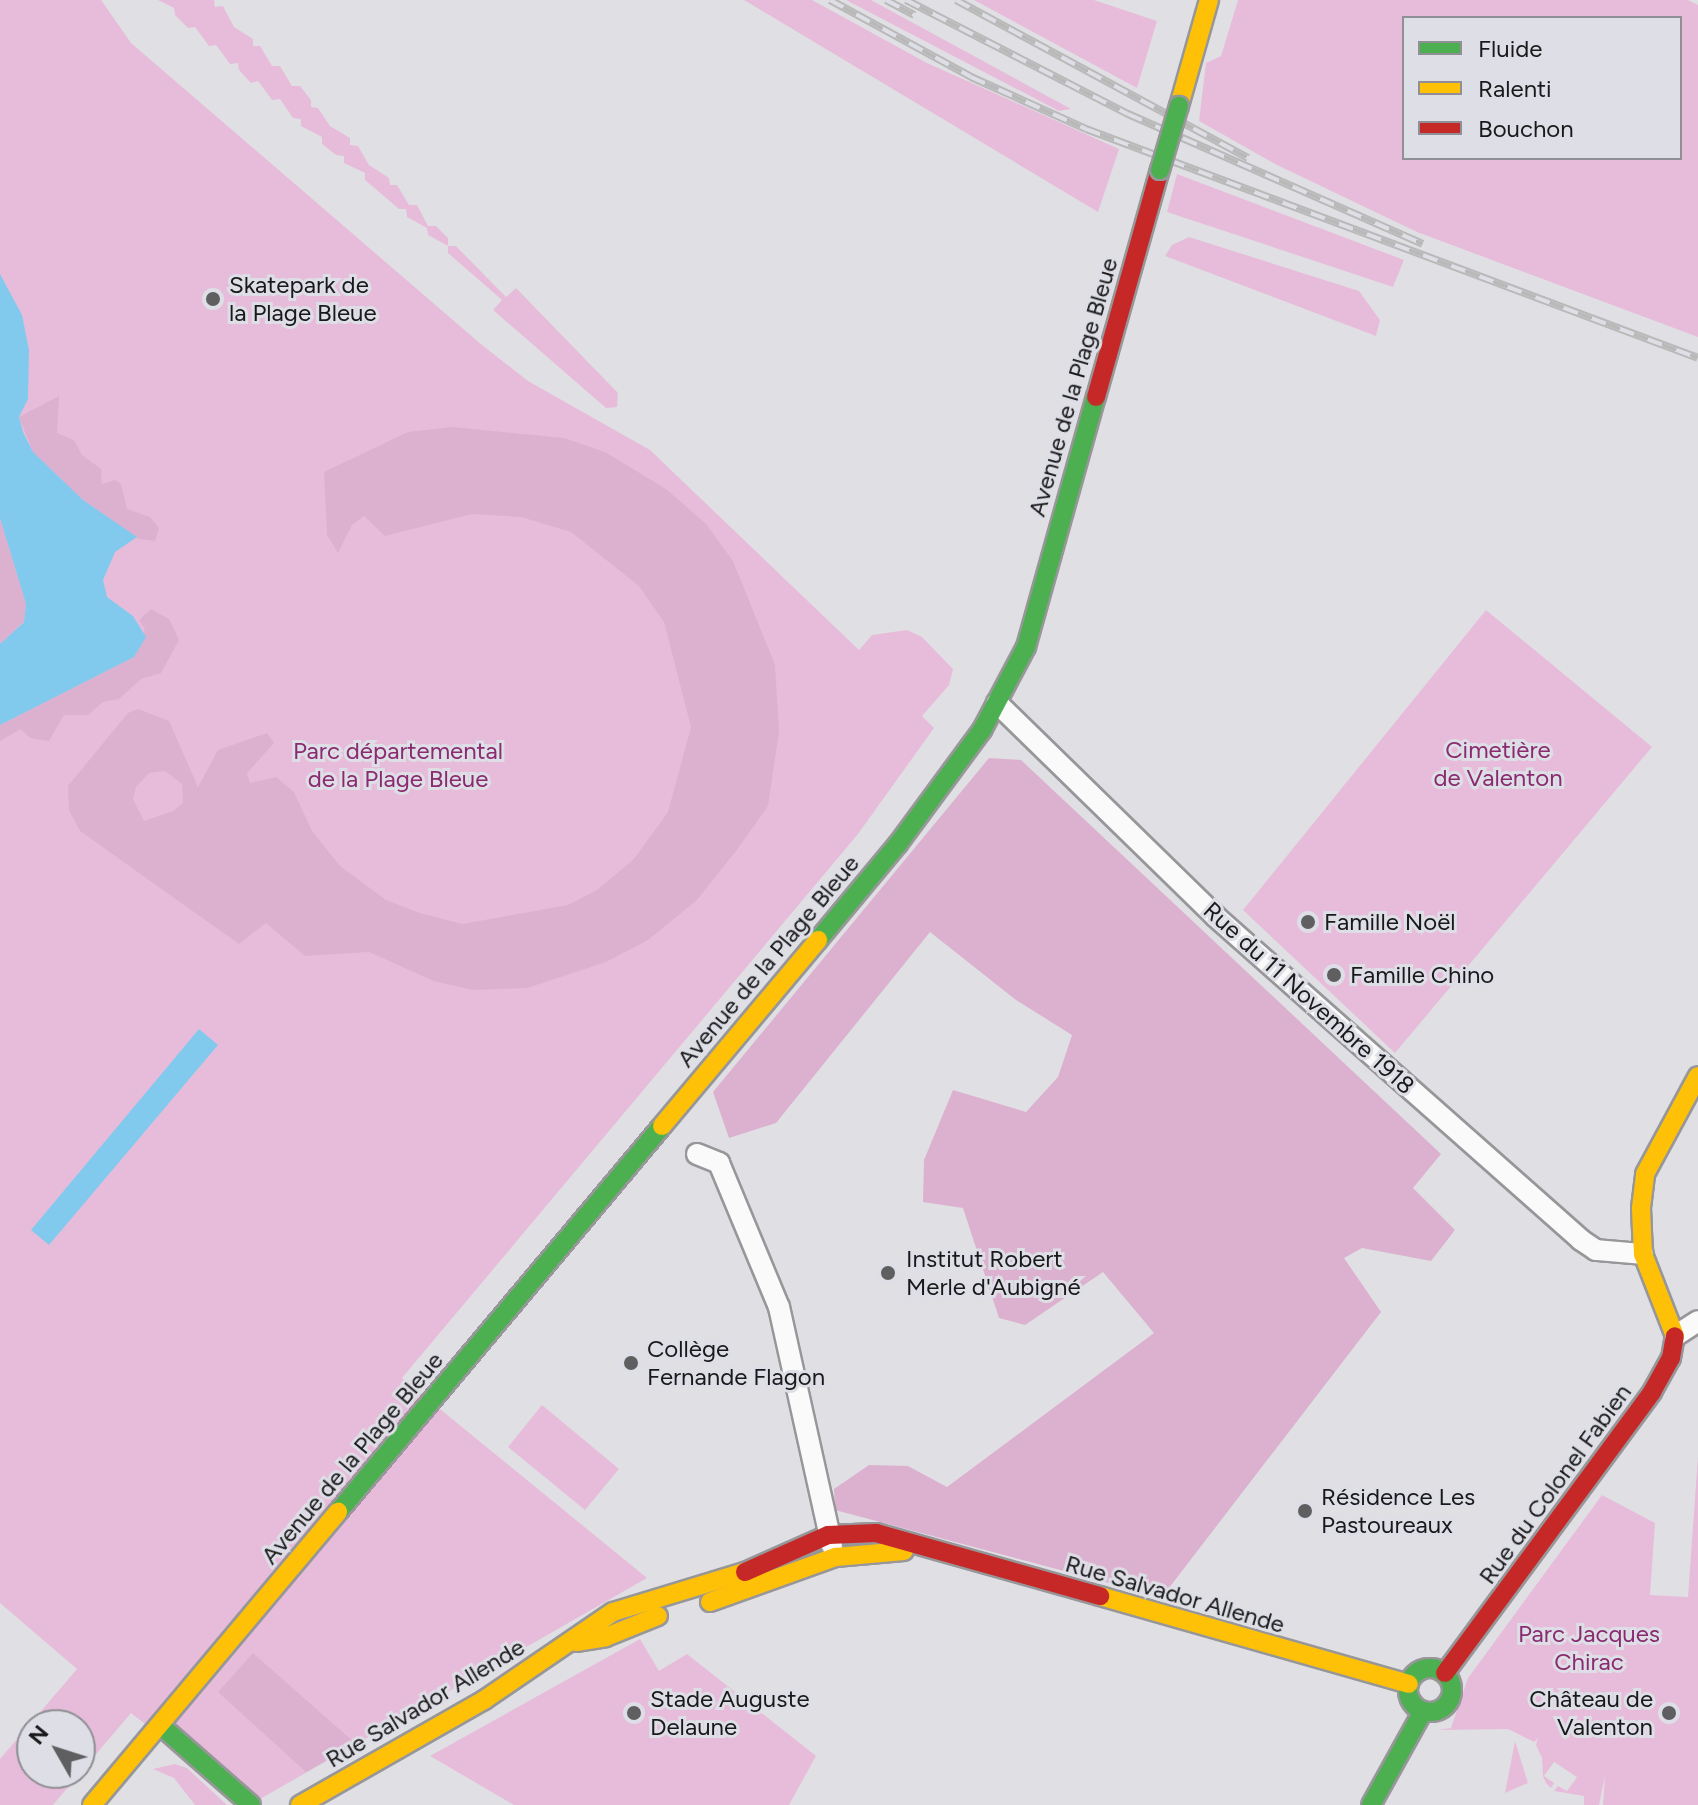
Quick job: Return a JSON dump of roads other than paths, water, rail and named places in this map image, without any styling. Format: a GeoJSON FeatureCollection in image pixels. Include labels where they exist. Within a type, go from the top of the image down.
{"type":"FeatureCollection","features":[{"type":"Feature","properties":{"kind":"street","name":"Avenue de la Plage Bleue"},"geometry":{"type":"LineString","coordinates":[[92,1805],[898,844],[997,703],[1026,647],[1209,0]]}},
{"type":"Feature","properties":{"kind":"street","name":"Rue du 11 Novembre 1918"},"geometry":{"type":"LineString","coordinates":[[997,703],[1215,916],[1581,1240],[1596,1250],[1643,1254]]}},
{"type":"Feature","properties":{"kind":"street"},"geometry":{"type":"LineString","coordinates":[[1698,1076],[1645,1174],[1643,1254],[1675,1336],[1698,1346]]}},
{"type":"Feature","properties":{"kind":"street"},"geometry":{"type":"LineString","coordinates":[[697,1154],[719,1163],[779,1307],[828,1535],[836,1557]]}},
{"type":"Feature","properties":{"kind":"street"},"geometry":{"type":"LineString","coordinates":[[1675,1336],[1698,1321]]}},
{"type":"Feature","properties":{"kind":"street","name":"Rue du Colonel Fabien"},"geometry":{"type":"LineString","coordinates":[[1445,1673],[1652,1392],[1671,1358],[1675,1336]]}},
{"type":"Feature","properties":{"kind":"street","name":"Rue Salvador Allende"},"geometry":{"type":"LineString","coordinates":[[300,1805],[573,1642],[589,1625],[613,1612],[729,1580],[786,1550],[828,1535],[876,1533],[1409,1684]]}},
{"type":"Feature","properties":{"kind":"street","name":"Rue Salvador Allende"},"geometry":{"type":"LineString","coordinates":[[573,1642],[606,1637],[643,1620],[745,1594],[836,1557],[928,1550]]}},
{"type":"Feature","properties":{"kind":"street"},"geometry":{"type":"LineString","coordinates":[[1424,1669],[1445,1673],[1452,1687],[1449,1701],[1438,1711],[1423,1711],[1411,1700],[1409,1684],[1424,1669]]}},
{"type":"Feature","properties":{"kind":"street"},"geometry":{"type":"LineString","coordinates":[[1371,1805],[1423,1711]]}},
{"type":"Feature","properties":{"kind":"street"},"geometry":{"type":"LineString","coordinates":[[160,1725],[251,1805]]}},
{"type":"Feature","properties":{"kind":"water"},"geometry":{"type":"Polygon","coordinates":[[[0,274],[22,315],[29,350],[28,399],[19,417],[23,432],[33,452],[83,500],[137,537],[115,552],[103,580],[107,597],[133,616],[146,637],[134,657],[0,725],[0,644],[24,622],[26,604],[0,518],[0,274]]]}},
{"type":"Feature","properties":{"kind":"water"},"geometry":{"type":"Polygon","coordinates":[[[199,1029],[218,1045],[49,1245],[31,1230],[199,1029]]]}},
{"type":"Feature","properties":{"kind":"railway"},"geometry":{"type":"LineString","coordinates":[[830,0],[971,77],[1086,129],[1698,358]]}},
{"type":"Feature","properties":{"kind":"railway"},"geometry":{"type":"LineString","coordinates":[[886,0],[914,15]]}},
{"type":"Feature","properties":{"kind":"railway"},"geometry":{"type":"LineString","coordinates":[[906,0],[1128,114],[1423,244]]}},
{"type":"Feature","properties":{"kind":"railway"},"geometry":{"type":"LineString","coordinates":[[956,0],[1248,158]]}},
{"type":"Feature","properties":{"kind":"place","name":"Skatepark de la Plage Bleue"},"geometry":{"type":"Point","coordinates":[213,299]}},
{"type":"Feature","properties":{"kind":"place","name":"Famille Noël"},"geometry":{"type":"Point","coordinates":[1308,922]}},
{"type":"Feature","properties":{"kind":"place","name":"Famille Chino"},"geometry":{"type":"Point","coordinates":[1334,975]}},
{"type":"Feature","properties":{"kind":"place","name":"Institut Robert Merle d'Aubigné"},"geometry":{"type":"Point","coordinates":[888,1273]}},
{"type":"Feature","properties":{"kind":"place","name":"Collège Fernande Flagon"},"geometry":{"type":"Point","coordinates":[631,1363]}},
{"type":"Feature","properties":{"kind":"place","name":"Résidence Les Pastoureaux"},"geometry":{"type":"Point","coordinates":[1305,1511]}},
{"type":"Feature","properties":{"kind":"place","name":"Stade Auguste Delaune"},"geometry":{"type":"Point","coordinates":[634,1713]}},
{"type":"Feature","properties":{"kind":"place","name":"Château de Valenton"},"geometry":{"type":"Point","coordinates":[1669,1713]}},
{"type":"Feature","properties":{"kind":"park label","name":"Cimetière de Valenton"},"geometry":{"type":"Point","coordinates":[1498,764]}},
{"type":"Feature","properties":{"kind":"park label","name":"Parc départemental de la Plage Bleue"},"geometry":{"type":"Point","coordinates":[398,765]}},
{"type":"Feature","properties":{"kind":"park label","name":"Parc Jacques Chirac"},"geometry":{"type":"Point","coordinates":[1589,1648]}}]}
